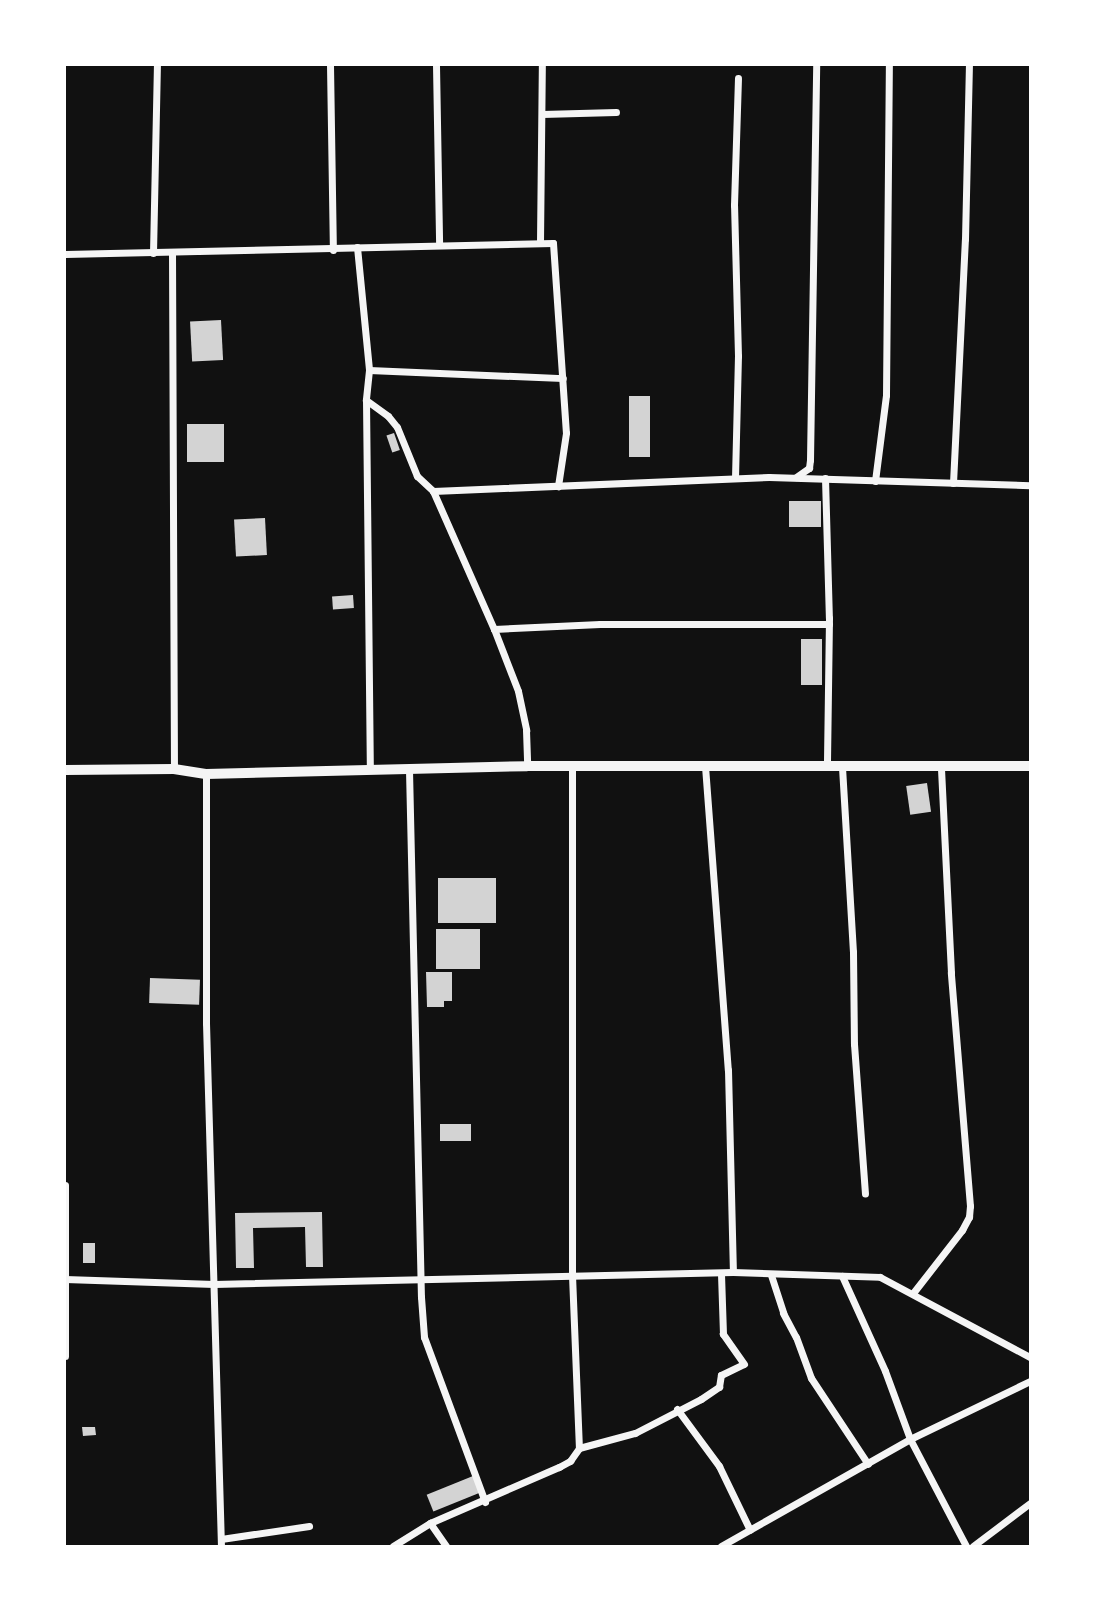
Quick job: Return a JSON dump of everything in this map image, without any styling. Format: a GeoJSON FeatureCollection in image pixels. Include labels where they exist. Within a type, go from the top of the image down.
{"type":"FeatureCollection","features":[{"type":"Feature","properties":{"kind":"street"},"geometry":{"type":"LineString","coordinates":[[153,253],[157,65]]}},
{"type":"Feature","properties":{"kind":"street"},"geometry":{"type":"LineString","coordinates":[[330,65],[333,250]]}},
{"type":"Feature","properties":{"kind":"street"},"geometry":{"type":"LineString","coordinates":[[436,65],[439,245]]}},
{"type":"Feature","properties":{"kind":"street"},"geometry":{"type":"LineString","coordinates":[[540,242],[542,65]]}},
{"type":"Feature","properties":{"kind":"street"},"geometry":{"type":"LineString","coordinates":[[796,477],[809,468],[810,460],[816,65]]}},
{"type":"Feature","properties":{"kind":"street"},"geometry":{"type":"LineString","coordinates":[[875,481],[886,395],[889,65]]}},
{"type":"Feature","properties":{"kind":"street"},"geometry":{"type":"LineString","coordinates":[[953,483],[965,239],[969,65]]}},
{"type":"Feature","properties":{"kind":"street"},"geometry":{"type":"LineString","coordinates":[[735,478],[738,356],[734,205],[738,78]]}},
{"type":"Feature","properties":{"kind":"street"},"geometry":{"type":"LineString","coordinates":[[542,114],[616,112]]}},
{"type":"Feature","properties":{"kind":"street"},"geometry":{"type":"LineString","coordinates":[[65,254],[333,250],[540,242],[554,245],[566,433],[558,486]]}},
{"type":"Feature","properties":{"kind":"street"},"geometry":{"type":"LineString","coordinates":[[357,247],[369,370],[366,400],[370,770]]}},
{"type":"Feature","properties":{"kind":"street"},"geometry":{"type":"LineString","coordinates":[[172,253],[174,769]]}},
{"type":"Feature","properties":{"kind":"street"},"geometry":{"type":"LineString","coordinates":[[369,370],[563,378]]}},
{"type":"Feature","properties":{"kind":"street"},"geometry":{"type":"LineString","coordinates":[[366,400],[388,416],[397,427],[416,477],[433,491],[494,629],[519,691],[526,730],[527,766]]}},
{"type":"Feature","properties":{"kind":"street"},"geometry":{"type":"LineString","coordinates":[[433,491],[796,477],[1030,485]]}},
{"type":"Feature","properties":{"kind":"street"},"geometry":{"type":"LineString","coordinates":[[825,478],[829,625],[827,768]]}},
{"type":"Feature","properties":{"kind":"street"},"geometry":{"type":"LineString","coordinates":[[494,629],[600,624],[829,625]]}},
{"type":"Feature","properties":{"kind":"street"},"geometry":{"type":"LineString","coordinates":[[65,771],[174,769],[206,774],[527,766],[1030,766]]}},
{"type":"Feature","properties":{"kind":"street"},"geometry":{"type":"LineString","coordinates":[[705,766],[728,1070],[733,1272]]}},
{"type":"Feature","properties":{"kind":"street"},"geometry":{"type":"LineString","coordinates":[[393,1546],[430,1523],[485,1502],[570,1461],[579,1448],[572,1275],[572,767]]}},
{"type":"Feature","properties":{"kind":"street"},"geometry":{"type":"LineString","coordinates":[[913,1293],[962,1230],[971,1206],[951,973],[941,767]]}},
{"type":"Feature","properties":{"kind":"street"},"geometry":{"type":"LineString","coordinates":[[842,768],[853,952],[854,1044],[865,1194]]}},
{"type":"Feature","properties":{"kind":"street"},"geometry":{"type":"LineString","coordinates":[[409,770],[424,1337],[485,1502]]}},
{"type":"Feature","properties":{"kind":"street"},"geometry":{"type":"LineString","coordinates":[[206,774],[206,1023],[221,1543],[309,1526]]}},
{"type":"Feature","properties":{"kind":"street"},"geometry":{"type":"LineString","coordinates":[[65,1185],[65,1356]]}},
{"type":"Feature","properties":{"kind":"street"},"geometry":{"type":"LineString","coordinates":[[65,1279],[214,1284],[733,1272],[880,1277],[1030,1357]]}},
{"type":"Feature","properties":{"kind":"street"},"geometry":{"type":"LineString","coordinates":[[579,1448],[635,1433],[677,1409],[708,1396],[719,1387],[722,1376],[744,1364],[723,1335],[721,1273]]}},
{"type":"Feature","properties":{"kind":"street"},"geometry":{"type":"LineString","coordinates":[[771,1275],[783,1313],[796,1337],[811,1378],[868,1464]]}},
{"type":"Feature","properties":{"kind":"street"},"geometry":{"type":"LineString","coordinates":[[842,1276],[880,1361],[910,1439],[966,1546]]}},
{"type":"Feature","properties":{"kind":"street"},"geometry":{"type":"LineString","coordinates":[[722,1546],[910,1439],[1030,1381]]}},
{"type":"Feature","properties":{"kind":"street"},"geometry":{"type":"LineString","coordinates":[[677,1409],[719,1466],[750,1530]]}},
{"type":"Feature","properties":{"kind":"street"},"geometry":{"type":"LineString","coordinates":[[973,1546],[1030,1503]]}},
{"type":"Feature","properties":{"kind":"street"},"geometry":{"type":"LineString","coordinates":[[430,1523],[446,1546]]}},
{"type":"Feature","properties":{"kind":"building"},"geometry":{"type":"Polygon","coordinates":[[[221,320],[223,360],[192,362],[190,322],[221,320]]]}},
{"type":"Feature","properties":{"kind":"building"},"geometry":{"type":"Polygon","coordinates":[[[629,396],[650,396],[650,457],[629,457],[629,396]]]}},
{"type":"Feature","properties":{"kind":"building"},"geometry":{"type":"Polygon","coordinates":[[[187,424],[224,424],[224,462],[187,462],[187,424]]]}},
{"type":"Feature","properties":{"kind":"building"},"geometry":{"type":"Polygon","coordinates":[[[394,433],[400,450],[392,453],[386,436],[394,433]]]}},
{"type":"Feature","properties":{"kind":"building"},"geometry":{"type":"Polygon","coordinates":[[[789,501],[821,501],[821,527],[789,527],[789,501]]]}},
{"type":"Feature","properties":{"kind":"building"},"geometry":{"type":"Polygon","coordinates":[[[265,518],[267,555],[236,557],[234,520],[265,518]]]}},
{"type":"Feature","properties":{"kind":"building"},"geometry":{"type":"Polygon","coordinates":[[[353,595],[354,608],[333,609],[332,596],[353,595]]]}},
{"type":"Feature","properties":{"kind":"building"},"geometry":{"type":"Polygon","coordinates":[[[801,639],[822,639],[822,685],[801,685],[801,639]]]}},
{"type":"Feature","properties":{"kind":"building"},"geometry":{"type":"Polygon","coordinates":[[[927,783],[931,812],[910,815],[906,786],[927,783]]]}},
{"type":"Feature","properties":{"kind":"building"},"geometry":{"type":"Polygon","coordinates":[[[438,878],[496,878],[496,923],[438,923],[438,878]]]}},
{"type":"Feature","properties":{"kind":"building"},"geometry":{"type":"Polygon","coordinates":[[[436,929],[480,929],[480,969],[436,969],[436,929]]]}},
{"type":"Feature","properties":{"kind":"building"},"geometry":{"type":"Polygon","coordinates":[[[426,972],[452,972],[452,1001],[444,1001],[444,1007],[427,1007],[426,972]]]}},
{"type":"Feature","properties":{"kind":"building"},"geometry":{"type":"Polygon","coordinates":[[[150,978],[200,980],[199,1005],[149,1003],[150,978]]]}},
{"type":"Feature","properties":{"kind":"building"},"geometry":{"type":"Polygon","coordinates":[[[440,1124],[471,1124],[471,1141],[440,1141],[440,1124]]]}},
{"type":"Feature","properties":{"kind":"building"},"geometry":{"type":"Polygon","coordinates":[[[322,1212],[323,1267],[306,1267],[305,1227],[253,1228],[254,1268],[236,1268],[235,1213],[322,1212]]]}},
{"type":"Feature","properties":{"kind":"building"},"geometry":{"type":"Polygon","coordinates":[[[83,1243],[95,1243],[95,1263],[83,1263],[83,1243]]]}},
{"type":"Feature","properties":{"kind":"building"},"geometry":{"type":"Polygon","coordinates":[[[82,1427],[95,1427],[96,1435],[83,1436],[82,1427]]]}},
{"type":"Feature","properties":{"kind":"building"},"geometry":{"type":"Polygon","coordinates":[[[473,1476],[480,1493],[433,1511],[427,1495],[473,1476]]]}}]}
